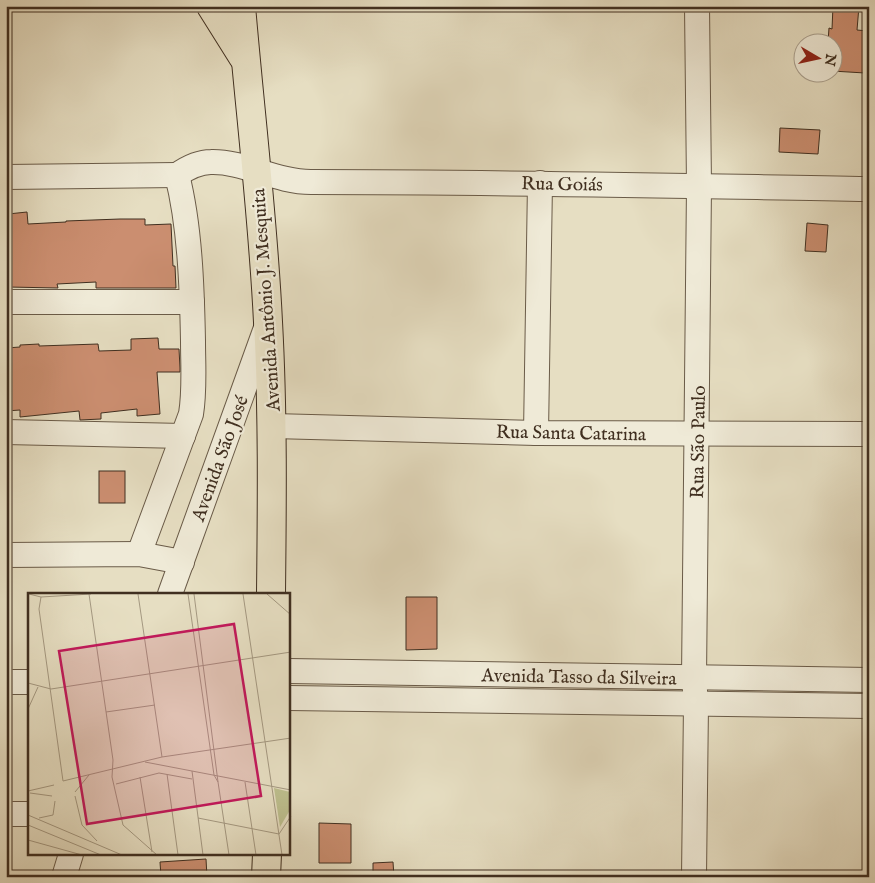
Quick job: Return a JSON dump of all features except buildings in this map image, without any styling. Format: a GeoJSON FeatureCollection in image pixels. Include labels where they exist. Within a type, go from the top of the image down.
{"type":"FeatureCollection","features":[{"type":"Feature","properties":{"kind":"main road"},"geometry":{"type":"LineString","coordinates":[[210,6],[246,61]]}},
{"type":"Feature","properties":{"kind":"main road","name":"Avenida Antônio J. Mesquita"},"geometry":{"type":"LineString","coordinates":[[241,6],[261,205],[268,322],[273,426],[271,593]]}},
{"type":"Feature","properties":{"kind":"main road"},"geometry":{"type":"LineString","coordinates":[[266,877],[267,856]]}},
{"type":"Feature","properties":{"kind":"street","name":"Rua São Paulo"},"geometry":{"type":"LineString","coordinates":[[694,877],[699,186],[697,6]]}},
{"type":"Feature","properties":{"kind":"street","name":"Rua Goiás"},"geometry":{"type":"LineString","coordinates":[[177,176],[186,168],[211,162],[228,164],[297,182],[540,183],[869,189]]}},
{"type":"Feature","properties":{"kind":"street"},"geometry":{"type":"LineString","coordinates":[[6,177],[177,176],[184,200],[192,302],[194,398],[192,414],[139,554]]}},
{"type":"Feature","properties":{"kind":"street"},"geometry":{"type":"LineString","coordinates":[[536,433],[540,183]]}},
{"type":"Feature","properties":{"kind":"street"},"geometry":{"type":"LineString","coordinates":[[6,302],[192,302]]}},
{"type":"Feature","properties":{"kind":"street","name":"Avenida São José"},"geometry":{"type":"LineString","coordinates":[[170,593],[268,322]]}},
{"type":"Feature","properties":{"kind":"street","name":"Rua Santa Catarina"},"geometry":{"type":"LineString","coordinates":[[273,426],[536,433],[869,434]]}},
{"type":"Feature","properties":{"kind":"street"},"geometry":{"type":"LineString","coordinates":[[6,432],[183,436]]}},
{"type":"Feature","properties":{"kind":"street"},"geometry":{"type":"LineString","coordinates":[[6,555],[139,554],[182,562]]}},
{"type":"Feature","properties":{"kind":"street","name":"Avenida Tasso da Silveira"},"geometry":{"type":"LineString","coordinates":[[290,671],[869,680]]}},
{"type":"Feature","properties":{"kind":"street"},"geometry":{"type":"LineString","coordinates":[[6,682],[28,682]]}},
{"type":"Feature","properties":{"kind":"street","name":"Avenida Tasso da Silveira"},"geometry":{"type":"LineString","coordinates":[[290,698],[869,706]]}},
{"type":"Feature","properties":{"kind":"street"},"geometry":{"type":"LineString","coordinates":[[6,814],[28,814]]}},
{"type":"Feature","properties":{"kind":"street"},"geometry":{"type":"LineString","coordinates":[[64,877],[70,856]]}}]}
